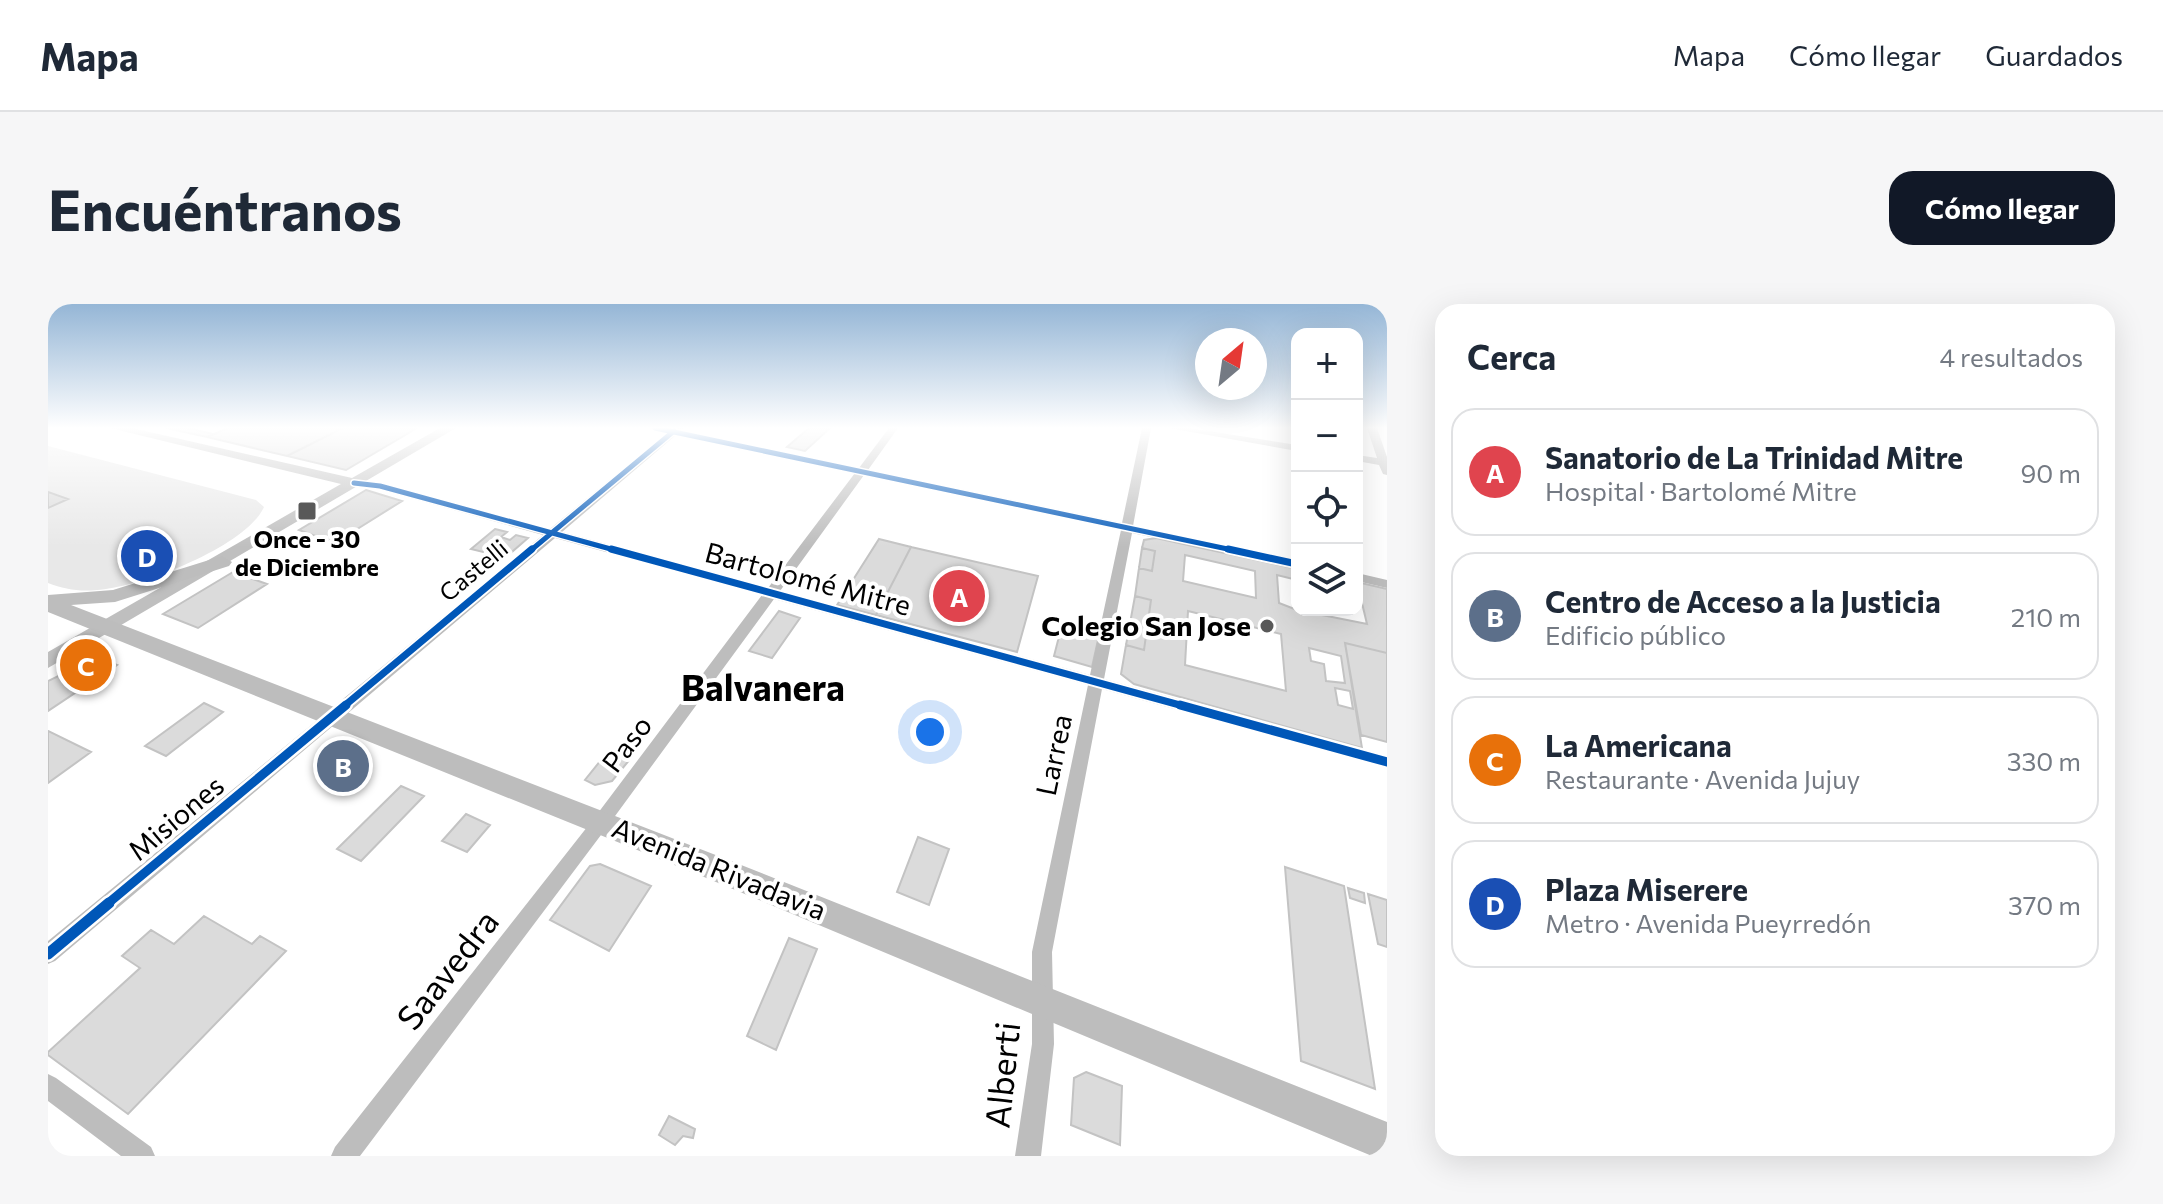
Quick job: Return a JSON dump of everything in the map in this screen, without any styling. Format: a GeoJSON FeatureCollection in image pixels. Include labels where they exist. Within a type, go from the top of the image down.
{"type":"FeatureCollection","features":[{"type":"Feature","properties":{"kind":"main road","name":"Bartolomé Mitre"},"geometry":{"type":"LineString","coordinates":[[288,468],[354,483]]}},
{"type":"Feature","properties":{"kind":"main road"},"geometry":{"type":"LineString","coordinates":[[48,661],[380,468]]}},
{"type":"Feature","properties":{"kind":"main road"},"geometry":{"type":"LineString","coordinates":[[48,602],[115,596],[222,562]]}},
{"type":"Feature","properties":{"kind":"main road","name":"Avenida Rivadavia"},"geometry":{"type":"LineString","coordinates":[[48,602],[1044,1000],[1387,1142]]}},
{"type":"Feature","properties":{"kind":"street","name":"Castelli"},"geometry":{"type":"LineString","coordinates":[[332,715],[630,468]]}},
{"type":"Feature","properties":{"kind":"street"},"geometry":{"type":"LineString","coordinates":[[852,468],[1291,563]]}},
{"type":"Feature","properties":{"kind":"street","name":"Larrea"},"geometry":{"type":"LineString","coordinates":[[1044,1000],[1042,952],[1139,468]]}},
{"type":"Feature","properties":{"kind":"street","name":"Paso"},"geometry":{"type":"LineString","coordinates":[[601,822],[862,470]]}},
{"type":"Feature","properties":{"kind":"street","name":"Bartolomé Mitre"},"geometry":{"type":"LineString","coordinates":[[354,483],[380,486],[552,532],[1387,762]]}},
{"type":"Feature","properties":{"kind":"street"},"geometry":{"type":"LineString","coordinates":[[1363,578],[1387,584]]}},
{"type":"Feature","properties":{"kind":"street","name":"Misiones"},"geometry":{"type":"LineString","coordinates":[[48,954],[332,715]]}},
{"type":"Feature","properties":{"kind":"street","name":"Saavedra"},"geometry":{"type":"LineString","coordinates":[[344,1156],[601,822]]}},
{"type":"Feature","properties":{"kind":"street","name":"Alberti"},"geometry":{"type":"LineString","coordinates":[[1028,1156],[1043,1044],[1044,1000]]}},
{"type":"Feature","properties":{"kind":"street"},"geometry":{"type":"LineString","coordinates":[[48,1086],[142,1156]]}},
{"type":"Feature","properties":{"kind":"shaded area"},"geometry":{"type":"Polygon","coordinates":[[[48,468],[132,468],[256,500],[264,507],[236,537],[190,563],[164,573],[115,588],[97,590],[78,590],[48,583],[48,468]]]}},
{"type":"Feature","properties":{"kind":"building"},"geometry":{"type":"Polygon","coordinates":[[[366,490],[402,501],[335,543],[299,530],[366,490]]]}},
{"type":"Feature","properties":{"kind":"building"},"geometry":{"type":"Polygon","coordinates":[[[48,492],[68,499],[48,508],[48,492]]]}},
{"type":"Feature","properties":{"kind":"building"},"geometry":{"type":"Polygon","coordinates":[[[495,529],[507,532],[501,537],[510,540],[516,535],[528,538],[505,558],[492,555],[500,548],[491,546],[483,552],[471,549],[495,529]]]}},
{"type":"Feature","properties":{"kind":"building","name":"Colegio San Jose"},"geometry":{"type":"Polygon","coordinates":[[[1156,538],[1291,568],[1291,578],[1277,575],[1279,603],[1291,608],[1291,616],[1327,616],[1367,624],[1363,583],[1387,589],[1387,653],[1345,643],[1362,748],[1134,684],[1121,674],[1126,645],[1144,650],[1151,600],[1135,596],[1139,568],[1152,571],[1155,551],[1142,548],[1144,540],[1156,538]],[[1185,555],[1183,581],[1256,598],[1255,571],[1185,555]],[[1188,611],[1185,665],[1286,691],[1281,634],[1188,611]],[[1309,648],[1311,661],[1324,664],[1326,681],[1345,683],[1341,656],[1309,648]],[[1335,688],[1338,705],[1353,709],[1350,691],[1335,688]]]}},
{"type":"Feature","properties":{"kind":"building"},"geometry":{"type":"Polygon","coordinates":[[[879,539],[911,547],[876,615],[837,605],[879,539]]]}},
{"type":"Feature","properties":{"kind":"building"},"geometry":{"type":"Polygon","coordinates":[[[911,547],[1038,576],[1017,652],[876,615],[911,547]]]}},
{"type":"Feature","properties":{"kind":"building"},"geometry":{"type":"Polygon","coordinates":[[[1142,548],[1155,551],[1152,571],[1139,568],[1142,548]]]}},
{"type":"Feature","properties":{"kind":"building"},"geometry":{"type":"Polygon","coordinates":[[[233,572],[267,584],[198,628],[163,614],[233,572]]]}},
{"type":"Feature","properties":{"kind":"building"},"geometry":{"type":"Polygon","coordinates":[[[1135,596],[1151,600],[1144,650],[1126,645],[1135,596]]]}},
{"type":"Feature","properties":{"kind":"building"},"geometry":{"type":"Polygon","coordinates":[[[779,611],[800,618],[772,658],[749,651],[779,611]]]}},
{"type":"Feature","properties":{"kind":"building"},"geometry":{"type":"Polygon","coordinates":[[[1063,621],[1100,631],[1092,667],[1054,656],[1063,621]]]}},
{"type":"Feature","properties":{"kind":"building"},"geometry":{"type":"Polygon","coordinates":[[[1345,643],[1387,653],[1387,742],[1361,735],[1345,643]]]}},
{"type":"Feature","properties":{"kind":"building"},"geometry":{"type":"Polygon","coordinates":[[[97,657],[117,665],[48,711],[48,681],[97,657]]]}},
{"type":"Feature","properties":{"kind":"building"},"geometry":{"type":"Polygon","coordinates":[[[204,703],[223,712],[166,756],[145,746],[204,703]]]}},
{"type":"Feature","properties":{"kind":"building"},"geometry":{"type":"Polygon","coordinates":[[[48,731],[91,752],[48,783],[48,731]]]}},
{"type":"Feature","properties":{"kind":"building"},"geometry":{"type":"Polygon","coordinates":[[[609,750],[631,758],[612,781],[595,785],[585,780],[609,750]]]}},
{"type":"Feature","properties":{"kind":"building"},"geometry":{"type":"Polygon","coordinates":[[[401,786],[424,796],[361,861],[337,849],[401,786]]]}},
{"type":"Feature","properties":{"kind":"building"},"geometry":{"type":"Polygon","coordinates":[[[466,814],[490,825],[467,852],[442,841],[466,814]]]}},
{"type":"Feature","properties":{"kind":"building"},"geometry":{"type":"Polygon","coordinates":[[[918,837],[949,849],[929,905],[897,892],[918,837]]]}},
{"type":"Feature","properties":{"kind":"building"},"geometry":{"type":"Polygon","coordinates":[[[600,864],[651,886],[609,951],[550,920],[590,866],[600,864]]]}},
{"type":"Feature","properties":{"kind":"building"},"geometry":{"type":"Polygon","coordinates":[[[1285,867],[1344,886],[1375,1089],[1301,1061],[1285,867]]]}},
{"type":"Feature","properties":{"kind":"building"},"geometry":{"type":"Polygon","coordinates":[[[1348,888],[1364,893],[1365,903],[1350,898],[1348,888]]]}},
{"type":"Feature","properties":{"kind":"building"},"geometry":{"type":"Polygon","coordinates":[[[1368,894],[1387,900],[1387,947],[1378,944],[1368,894]]]}},
{"type":"Feature","properties":{"kind":"building"},"geometry":{"type":"Polygon","coordinates":[[[204,916],[252,944],[260,936],[286,951],[128,1114],[48,1052],[140,968],[122,956],[151,930],[174,944],[204,916]]]}},
{"type":"Feature","properties":{"kind":"building"},"geometry":{"type":"Polygon","coordinates":[[[789,938],[817,949],[776,1050],[747,1036],[789,938]]]}},
{"type":"Feature","properties":{"kind":"building"},"geometry":{"type":"Polygon","coordinates":[[[1086,1072],[1122,1086],[1120,1145],[1071,1125],[1074,1078],[1086,1072]]]}},
{"type":"Feature","properties":{"kind":"building"},"geometry":{"type":"Polygon","coordinates":[[[669,1116],[695,1129],[693,1138],[683,1136],[675,1145],[659,1135],[669,1116]]]}},
{"type":"Feature","properties":{"kind":"cycle path"},"geometry":{"type":"LineString","coordinates":[[48,954],[630,468]]}},
{"type":"Feature","properties":{"kind":"cycle path"},"geometry":{"type":"LineString","coordinates":[[843,468],[1291,563]]}},
{"type":"Feature","properties":{"kind":"cycle path"},"geometry":{"type":"LineString","coordinates":[[354,483],[380,486],[1387,762]]}},
{"type":"Feature","properties":{"kind":"place","name":"Once - 30 de Diciembre"},"geometry":{"type":"Point","coordinates":[307,511]}},
{"type":"Feature","properties":{"kind":"place","name":"Plaza Miserere"},"geometry":{"type":"Point","coordinates":[147,556]}},
{"type":"Feature","properties":{"kind":"place","name":"Sanatorio de La Trinidad Mitre"},"geometry":{"type":"Point","coordinates":[959,596]}},
{"type":"Feature","properties":{"kind":"place","name":"Colegio San Jose"},"geometry":{"type":"Point","coordinates":[1267,626]}},
{"type":"Feature","properties":{"kind":"place","name":"La Americana"},"geometry":{"type":"Point","coordinates":[86,665]}},
{"type":"Feature","properties":{"kind":"place","name":"Centro de Acceso a la Justicia"},"geometry":{"type":"Point","coordinates":[343,766]}},
{"type":"Feature","properties":{"kind":"district","name":"Balvanera"},"geometry":{"type":"Point","coordinates":[763,688]}}]}
